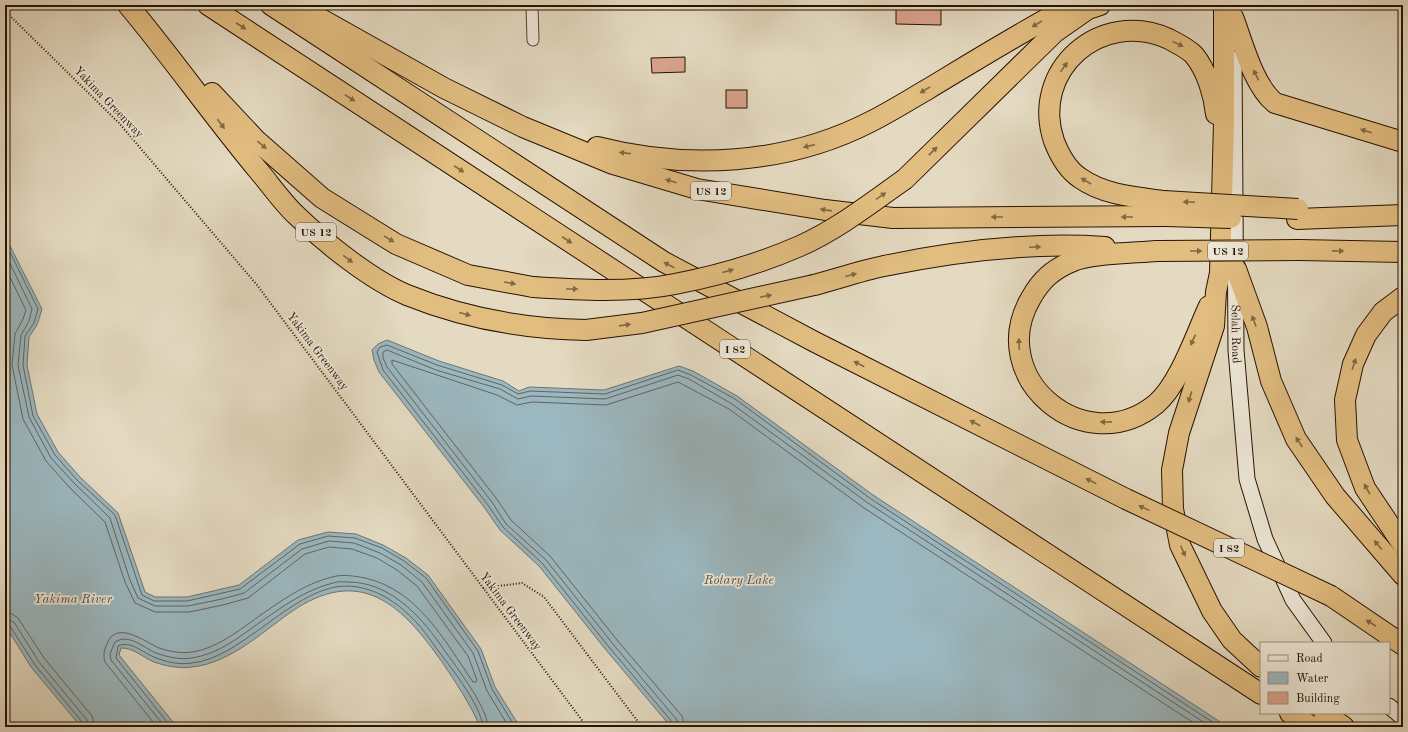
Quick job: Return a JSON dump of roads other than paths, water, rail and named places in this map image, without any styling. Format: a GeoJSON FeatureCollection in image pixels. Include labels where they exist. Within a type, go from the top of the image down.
{"type":"FeatureCollection","features":[{"type":"Feature","properties":{"kind":"highway"},"geometry":{"type":"LineString","coordinates":[[129,5],[256,140],[322,198],[396,244],[468,275],[533,287],[608,289],[674,284],[748,265],[800,246],[843,223],[905,179],[1055,32],[1077,16],[1100,5]]}},
{"type":"Feature","properties":{"kind":"highway","name":"US 12"},"geometry":{"type":"LineString","coordinates":[[129,5],[236,144],[296,215],[359,267],[406,294],[459,312],[499,323],[548,330],[586,330],[642,323],[814,285],[884,266],[939,256],[1005,248],[1076,245],[1157,251],[1299,250],[1403,252]]}},
{"type":"Feature","properties":{"kind":"highway","name":"I 82"},"geometry":{"type":"LineString","coordinates":[[208,5],[1260,693]]}},
{"type":"Feature","properties":{"kind":"highway","name":"I 82"},"geometry":{"type":"LineString","coordinates":[[271,5],[664,262],[822,346],[1126,499],[1331,596],[1403,645]]}},
{"type":"Feature","properties":{"kind":"highway","name":"US 12"},"geometry":{"type":"LineString","coordinates":[[296,5],[444,88],[523,127],[613,164],[697,189],[824,210],[892,218],[1165,209],[1297,214],[1403,214]]}},
{"type":"Feature","properties":{"kind":"highway"},"geometry":{"type":"LineString","coordinates":[[523,127],[616,152],[696,162],[759,158],[815,145],[870,122],[1072,5]]}},
{"type":"Feature","properties":{"kind":"highway"},"geometry":{"type":"LineString","coordinates":[[1230,9],[1254,71],[1266,96],[1275,103],[1403,142]]}},
{"type":"Feature","properties":{"kind":"highway"},"geometry":{"type":"LineString","coordinates":[[1230,9],[1230,174],[1220,273],[1216,292],[1214,326],[1179,433],[1172,470],[1173,509],[1180,544],[1212,611],[1232,640],[1260,666]]}},
{"type":"Feature","properties":{"kind":"highway"},"geometry":{"type":"LineString","coordinates":[[1165,209],[1092,184],[1079,177],[1067,164],[1057,149],[1051,131],[1050,113],[1050,99],[1054,83],[1075,54],[1093,40],[1117,31],[1138,30],[1161,36],[1184,47],[1194,55],[1204,70],[1215,102],[1230,174]]}},
{"type":"Feature","properties":{"kind":"highway"},"geometry":{"type":"LineString","coordinates":[[1157,251],[1074,260],[1044,278],[1026,307],[1020,324],[1020,355],[1032,384],[1043,398],[1053,406],[1065,414],[1092,422],[1110,423],[1129,419],[1145,412],[1158,403],[1171,387],[1216,292]]}},
{"type":"Feature","properties":{"kind":"highway"},"geometry":{"type":"LineString","coordinates":[[1236,269],[1257,327],[1271,381],[1296,439],[1335,496],[1403,575]]}},
{"type":"Feature","properties":{"kind":"highway"},"geometry":{"type":"LineString","coordinates":[[1403,297],[1383,312],[1366,335],[1353,364],[1345,400],[1347,440],[1365,488],[1403,545]]}},
{"type":"Feature","properties":{"kind":"highway"},"geometry":{"type":"LineString","coordinates":[[1292,714],[1312,727]]}},
{"type":"Feature","properties":{"kind":"highway"},"geometry":{"type":"LineString","coordinates":[[1325,714],[1344,727]]}},
{"type":"Feature","properties":{"kind":"main road","name":"Selah Road"},"geometry":{"type":"LineString","coordinates":[[1230,174],[1236,269],[1236,350],[1247,478],[1265,538],[1293,600],[1323,642]]}},
{"type":"Feature","properties":{"kind":"main road"},"geometry":{"type":"LineString","coordinates":[[1390,707],[1403,718]]}},
{"type":"Feature","properties":{"kind":"street"},"geometry":{"type":"LineString","coordinates":[[532,5],[533,40]]}},
{"type":"Feature","properties":{"kind":"water","name":"Yakima River"},"geometry":{"type":"Polygon","coordinates":[[[5,236],[42,309],[37,325],[29,337],[27,365],[37,414],[58,452],[80,477],[118,513],[145,592],[155,597],[187,597],[239,585],[298,540],[328,532],[356,534],[383,545],[406,558],[428,575],[481,649],[495,687],[520,727],[480,727],[467,701],[442,662],[428,642],[413,625],[397,610],[380,599],[362,592],[343,591],[321,596],[297,608],[248,644],[221,659],[207,664],[187,668],[168,666],[154,662],[130,649],[121,648],[119,655],[177,727],[81,727],[31,667],[5,625],[5,236]]]}},
{"type":"Feature","properties":{"kind":"water","name":"Rotary Lake"},"geometry":{"type":"Polygon","coordinates":[[[387,340],[439,361],[503,381],[519,391],[529,387],[604,390],[679,366],[693,371],[737,396],[873,495],[1228,727],[671,727],[606,650],[539,566],[500,530],[484,507],[379,372],[372,350],[378,344],[387,340]]]}}]}
